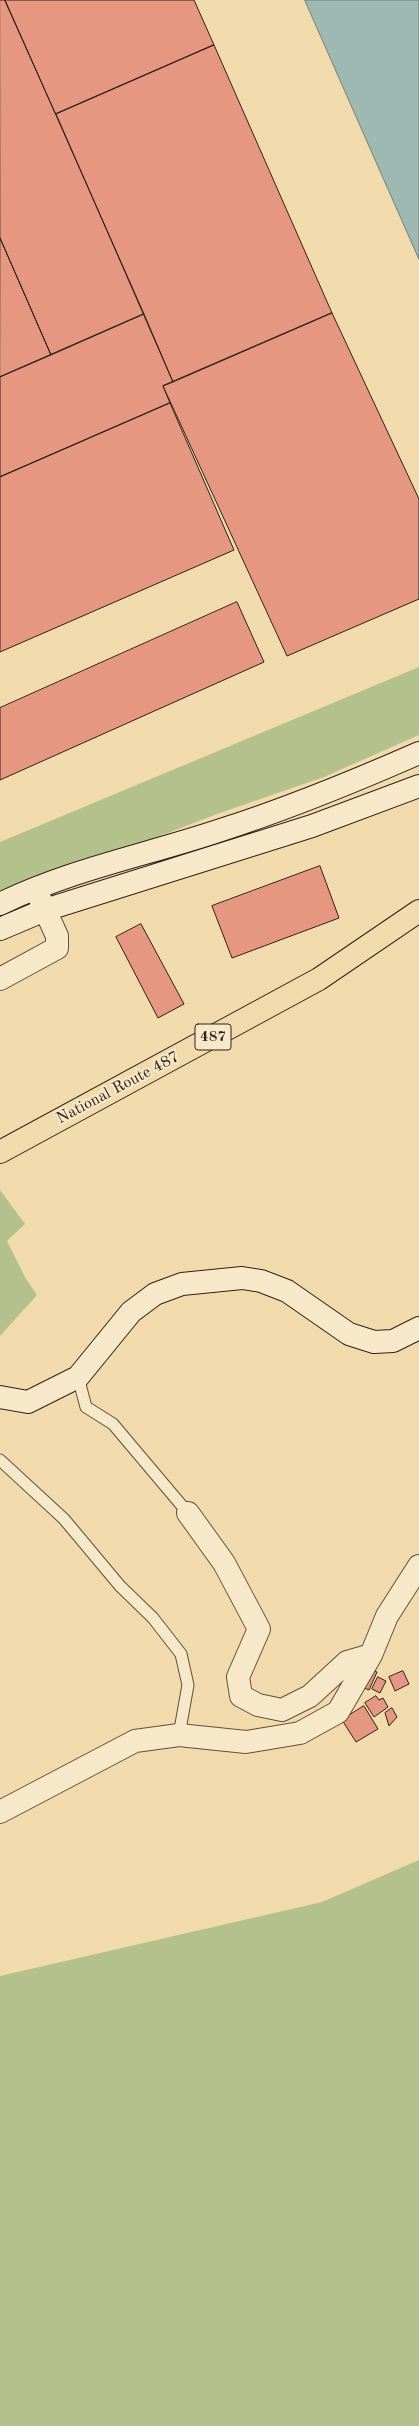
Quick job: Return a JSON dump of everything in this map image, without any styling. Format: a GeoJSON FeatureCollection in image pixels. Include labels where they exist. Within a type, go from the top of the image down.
{"type":"FeatureCollection","features":[{"type":"Feature","properties":{"kind":"highway","name":"National Route 487"},"geometry":{"type":"LineString","coordinates":[[0,1152],[319,979],[419,910]]}},
{"type":"Feature","properties":{"kind":"street"},"geometry":{"type":"LineString","coordinates":[[0,904],[86,870],[219,831],[354,781],[419,753]]}},
{"type":"Feature","properties":{"kind":"street"},"geometry":{"type":"LineString","coordinates":[[0,929],[45,910],[312,826],[419,786]]}},
{"type":"Feature","properties":{"kind":"street"},"geometry":{"type":"LineString","coordinates":[[0,979],[57,948],[57,936],[36,890]]}},
{"type":"Feature","properties":{"kind":"street"},"geometry":{"type":"LineString","coordinates":[[0,1397],[28,1402],[78,1378],[131,1312],[155,1294],[182,1284],[242,1278],[261,1281],[287,1291],[349,1334],[374,1342],[393,1341],[419,1328]]}},
{"type":"Feature","properties":{"kind":"street"},"geometry":{"type":"LineString","coordinates":[[188,1513],[224,1563],[259,1629],[238,1677],[241,1696],[258,1705],[282,1710],[310,1696],[347,1662],[371,1655]]}},
{"type":"Feature","properties":{"kind":"street"},"geometry":{"type":"LineString","coordinates":[[0,1812],[135,1741],[179,1735],[246,1742],[300,1733],[338,1712],[371,1655],[388,1616],[419,1566]]}},
{"type":"Feature","properties":{"kind":"lane"},"geometry":{"type":"LineString","coordinates":[[78,1378],[86,1407],[113,1424],[188,1513]]}},
{"type":"Feature","properties":{"kind":"lane"},"geometry":{"type":"LineString","coordinates":[[0,1460],[64,1518],[120,1586],[153,1618],[181,1654],[188,1685],[179,1735]]}},
{"type":"Feature","properties":{"kind":"green space"},"geometry":{"type":"Polygon","coordinates":[[[419,667],[419,735],[324,777],[217,814],[134,846],[33,877],[0,891],[0,842],[419,667]]]}},
{"type":"Feature","properties":{"kind":"green space"},"geometry":{"type":"Polygon","coordinates":[[[0,1190],[25,1224],[7,1241],[26,1279],[37,1295],[0,1336],[0,1190]]]}},
{"type":"Feature","properties":{"kind":"green space"},"geometry":{"type":"Polygon","coordinates":[[[419,1860],[419,2426],[0,2426],[0,1976],[322,1902],[419,1860]]]}},
{"type":"Feature","properties":{"kind":"water"},"geometry":{"type":"Polygon","coordinates":[[[305,0],[419,0],[419,259],[305,0]]]}},
{"type":"Feature","properties":{"kind":"building"},"geometry":{"type":"Polygon","coordinates":[[[0,0],[5,0],[144,314],[51,355],[0,238],[0,0]]]}},
{"type":"Feature","properties":{"kind":"building"},"geometry":{"type":"Polygon","coordinates":[[[5,0],[194,0],[214,45],[56,114],[5,0]]]}},
{"type":"Feature","properties":{"kind":"building"},"geometry":{"type":"Polygon","coordinates":[[[214,45],[332,313],[173,382],[56,114],[214,45]]]}},
{"type":"Feature","properties":{"kind":"building"},"geometry":{"type":"Polygon","coordinates":[[[0,238],[51,355],[0,377],[0,238]]]}},
{"type":"Feature","properties":{"kind":"building"},"geometry":{"type":"Polygon","coordinates":[[[332,313],[419,499],[419,599],[287,656],[163,386],[332,313]]]}},
{"type":"Feature","properties":{"kind":"building"},"geometry":{"type":"Polygon","coordinates":[[[144,314],[173,382],[163,386],[170,403],[0,477],[0,377],[144,314]]]}},
{"type":"Feature","properties":{"kind":"building"},"geometry":{"type":"Polygon","coordinates":[[[170,403],[234,550],[0,652],[0,477],[170,403]]]}},
{"type":"Feature","properties":{"kind":"building"},"geometry":{"type":"Polygon","coordinates":[[[237,602],[264,662],[0,780],[0,708],[237,602]]]}},
{"type":"Feature","properties":{"kind":"building"},"geometry":{"type":"Polygon","coordinates":[[[320,866],[339,918],[232,958],[212,906],[320,866]]]}},
{"type":"Feature","properties":{"kind":"building"},"geometry":{"type":"Polygon","coordinates":[[[141,924],[184,1004],[158,1018],[116,937],[141,924]]]}},
{"type":"Feature","properties":{"kind":"building"},"geometry":{"type":"Polygon","coordinates":[[[370,1670],[377,1672],[369,1690],[362,1687],[370,1670]]]}},
{"type":"Feature","properties":{"kind":"building"},"geometry":{"type":"Polygon","coordinates":[[[403,1671],[409,1684],[395,1691],[389,1677],[403,1671]]]}},
{"type":"Feature","properties":{"kind":"building"},"geometry":{"type":"Polygon","coordinates":[[[378,1677],[386,1681],[380,1693],[372,1689],[378,1677]]]}},
{"type":"Feature","properties":{"kind":"building"},"geometry":{"type":"Polygon","coordinates":[[[376,1696],[379,1700],[383,1698],[388,1707],[374,1717],[365,1703],[376,1696]]]}},
{"type":"Feature","properties":{"kind":"building"},"geometry":{"type":"Polygon","coordinates":[[[364,1706],[378,1729],[356,1742],[342,1720],[364,1706]]]}},
{"type":"Feature","properties":{"kind":"building"},"geometry":{"type":"Polygon","coordinates":[[[392,1708],[397,1717],[389,1726],[385,1713],[392,1708]]]}}]}
